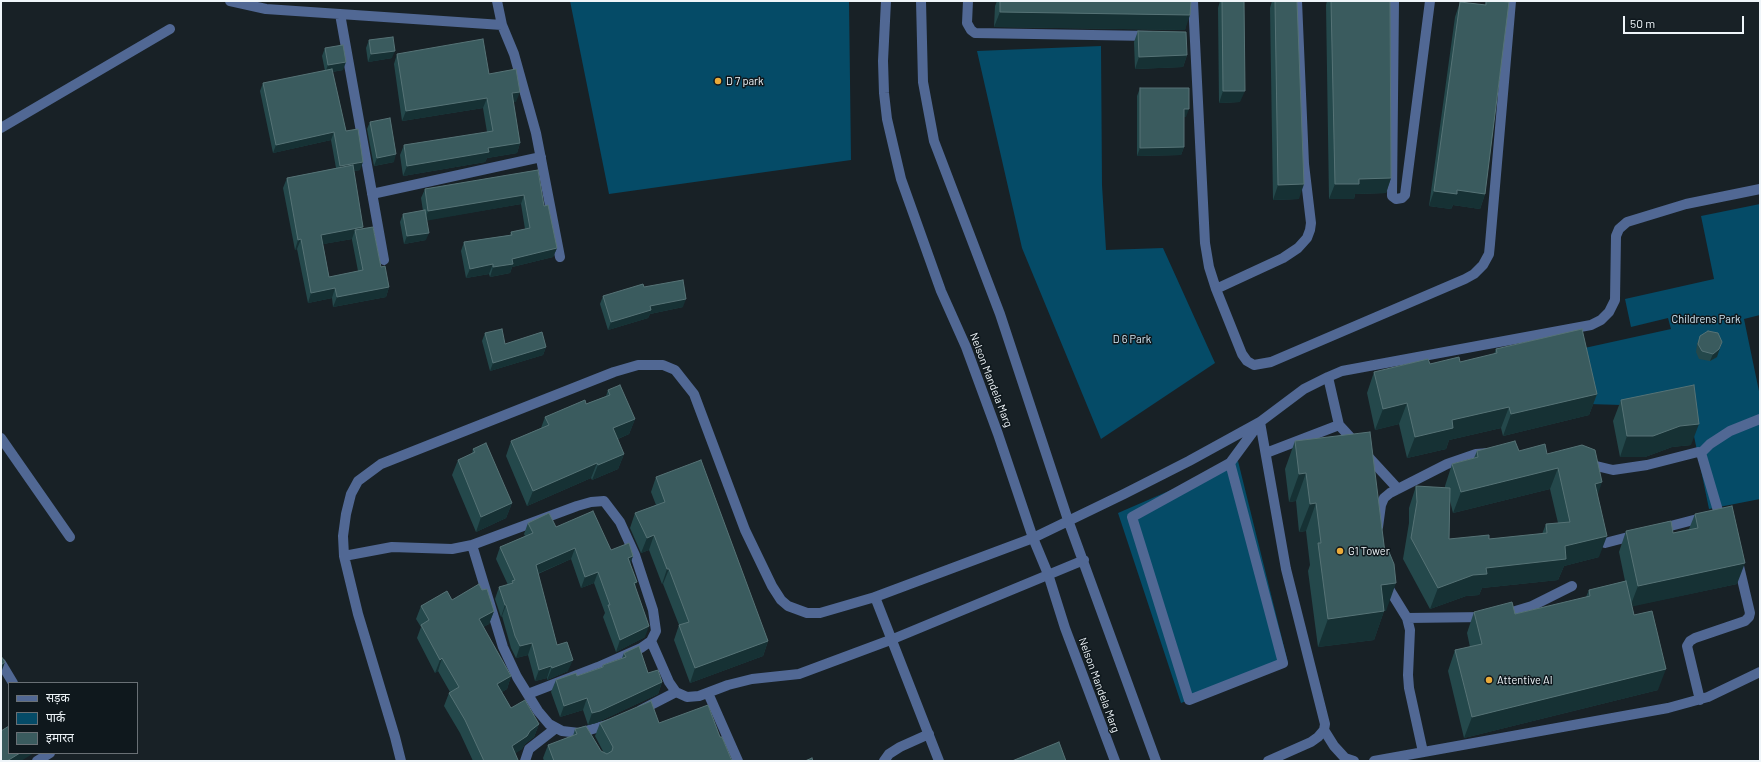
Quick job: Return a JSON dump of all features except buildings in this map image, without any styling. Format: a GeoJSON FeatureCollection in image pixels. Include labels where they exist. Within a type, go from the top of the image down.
{"type":"FeatureCollection","features":[{"type":"Feature","properties":{"kind":"street"},"geometry":{"type":"LineString","coordinates":[[230,1],[266,9],[502,25]]}},
{"type":"Feature","properties":{"kind":"street"},"geometry":{"type":"LineString","coordinates":[[497,1],[502,25],[514,54],[526,90],[541,157],[560,257]]}},
{"type":"Feature","properties":{"kind":"street","name":"Nelson Mandela Marg"},"geometry":{"type":"LineString","coordinates":[[886,1],[883,61],[884,93],[888,126],[901,179],[941,291],[966,348],[996,426],[1033,538],[1048,574],[1065,628],[1115,761]]}},
{"type":"Feature","properties":{"kind":"street"},"geometry":{"type":"LineString","coordinates":[[921,1],[923,82],[934,141],[1000,314],[1068,520],[1084,560],[1156,761]]}},
{"type":"Feature","properties":{"kind":"street"},"geometry":{"type":"LineString","coordinates":[[968,1],[967,23],[971,30],[975,33],[1163,36]]}},
{"type":"Feature","properties":{"kind":"street"},"geometry":{"type":"LineString","coordinates":[[1194,1],[1191,37],[1205,243],[1209,267],[1216,289],[1242,354],[1247,361],[1254,365],[1263,364],[1465,279],[1483,265],[1489,254],[1511,1]]}},
{"type":"Feature","properties":{"kind":"street"},"geometry":{"type":"LineString","coordinates":[[1216,289],[1283,258],[1298,248],[1307,238],[1310,230],[1311,223],[1304,164],[1297,1]]}},
{"type":"Feature","properties":{"kind":"street"},"geometry":{"type":"LineString","coordinates":[[1394,1],[1392,196],[1396,199],[1402,198],[1405,195],[1430,1]]}},
{"type":"Feature","properties":{"kind":"street"},"geometry":{"type":"LineString","coordinates":[[340,14],[384,260]]}},
{"type":"Feature","properties":{"kind":"street"},"geometry":{"type":"LineString","coordinates":[[1,128],[170,29]]}},
{"type":"Feature","properties":{"kind":"street"},"geometry":{"type":"LineString","coordinates":[[372,194],[541,157]]}},
{"type":"Feature","properties":{"kind":"street"},"geometry":{"type":"LineString","coordinates":[[401,761],[358,614],[344,556],[343,536],[351,494],[358,481],[381,464],[614,372],[638,365],[663,365],[675,370],[694,394],[745,530],[772,586],[781,600],[797,610],[807,613],[820,613],[876,597],[1033,538],[1130,491],[1260,422],[1304,389],[1342,371],[1592,325],[1601,320],[1609,312],[1615,300],[1615,244],[1619,229],[1627,222],[1686,204],[1760,189]]}},
{"type":"Feature","properties":{"kind":"street"},"geometry":{"type":"LineString","coordinates":[[1328,377],[1340,425],[1398,489]]}},
{"type":"Feature","properties":{"kind":"street"},"geometry":{"type":"LineString","coordinates":[[1576,460],[1593,466],[1613,470],[1646,465],[1698,452],[1701,453],[1730,430],[1760,419]]}},
{"type":"Feature","properties":{"kind":"street"},"geometry":{"type":"LineString","coordinates":[[1260,422],[1286,569],[1323,716],[1324,730],[1334,746],[1345,758],[1354,761]]}},
{"type":"Feature","properties":{"kind":"street"},"geometry":{"type":"LineString","coordinates":[[1230,463],[1284,664],[1189,700],[1132,517],[1230,463],[1260,422]]}},
{"type":"Feature","properties":{"kind":"street"},"geometry":{"type":"LineString","coordinates":[[1266,453],[1340,425]]}},
{"type":"Feature","properties":{"kind":"street"},"geometry":{"type":"LineString","coordinates":[[1,438],[70,538]]}},
{"type":"Feature","properties":{"kind":"street"},"geometry":{"type":"LineString","coordinates":[[1378,538],[1381,505],[1384,498],[1438,468],[1476,454],[1485,452],[1498,454]]}},
{"type":"Feature","properties":{"kind":"street"},"geometry":{"type":"LineString","coordinates":[[1701,453],[1718,514]]}},
{"type":"Feature","properties":{"kind":"street"},"geometry":{"type":"LineString","coordinates":[[344,556],[392,547],[452,548],[472,545],[577,506],[591,502],[604,501],[620,522],[645,583],[655,620],[656,631],[651,641],[641,648],[598,667],[528,694]]}},
{"type":"Feature","properties":{"kind":"street"},"geometry":{"type":"LineString","coordinates":[[1605,543],[1718,514],[1725,515],[1729,519]]}},
{"type":"Feature","properties":{"kind":"street"},"geometry":{"type":"LineString","coordinates":[[472,545],[503,647],[538,711],[549,724],[562,731],[585,732],[598,729],[619,720]]}},
{"type":"Feature","properties":{"kind":"street"},"geometry":{"type":"LineString","coordinates":[[1700,700],[1687,652],[1690,641],[1745,621],[1749,617],[1750,613],[1736,552]]}},
{"type":"Feature","properties":{"kind":"street"},"geometry":{"type":"LineString","coordinates":[[651,641],[669,682],[676,692],[687,697],[708,693],[728,685],[752,679],[799,674],[893,639],[1084,560]]}},
{"type":"Feature","properties":{"kind":"street"},"geometry":{"type":"LineString","coordinates":[[1382,574],[1392,595],[1407,618],[1410,630],[1411,643],[1408,661],[1409,688],[1423,752]]}},
{"type":"Feature","properties":{"kind":"street"},"geometry":{"type":"LineString","coordinates":[[1407,618],[1491,617],[1512,613],[1532,606],[1572,586]]}},
{"type":"Feature","properties":{"kind":"street"},"geometry":{"type":"LineString","coordinates":[[876,597],[939,761]]}},
{"type":"Feature","properties":{"kind":"street"},"geometry":{"type":"LineString","coordinates":[[1,663],[12,682]]}},
{"type":"Feature","properties":{"kind":"street"},"geometry":{"type":"LineString","coordinates":[[1374,761],[1646,713],[1700,700],[1760,672]]}},
{"type":"Feature","properties":{"kind":"street"},"geometry":{"type":"LineString","coordinates":[[631,715],[676,692]]}},
{"type":"Feature","properties":{"kind":"street"},"geometry":{"type":"LineString","coordinates":[[708,693],[738,761]]}},
{"type":"Feature","properties":{"kind":"street"},"geometry":{"type":"LineString","coordinates":[[525,761],[529,749],[556,728]]}},
{"type":"Feature","properties":{"kind":"street"},"geometry":{"type":"LineString","coordinates":[[1268,761],[1311,742],[1324,730]]}},
{"type":"Feature","properties":{"kind":"street"},"geometry":{"type":"LineString","coordinates":[[585,732],[592,744]]}},
{"type":"Feature","properties":{"kind":"street"},"geometry":{"type":"LineString","coordinates":[[884,761],[889,754],[900,747],[929,734]]}},
{"type":"Feature","properties":{"kind":"street"},"geometry":{"type":"LineString","coordinates":[[37,761],[48,754]]}},
{"type":"Feature","properties":{"kind":"green space","name":"D 7 park"},"geometry":{"type":"Polygon","coordinates":[[[570,1],[849,1],[851,160],[609,194],[570,1]]]}},
{"type":"Feature","properties":{"kind":"green space","name":"D 6 Park"},"geometry":{"type":"Polygon","coordinates":[[[1101,46],[1102,185],[1106,250],[1163,248],[1215,363],[1101,439],[1022,248],[977,51],[1101,46]]]}},
{"type":"Feature","properties":{"kind":"green space","name":"Childrens Park"},"geometry":{"type":"Polygon","coordinates":[[[1760,204],[1760,315],[1744,319],[1760,396],[1760,499],[1709,509],[1688,407],[1588,404],[1580,349],[1671,329],[1668,318],[1631,327],[1625,299],[1714,279],[1701,216],[1760,204]]]}},
{"type":"Feature","properties":{"kind":"green space"},"geometry":{"type":"Polygon","coordinates":[[[1238,461],[1288,663],[1181,703],[1118,513],[1238,461]]]}},
{"type":"Feature","properties":{"kind":"place","name":"D 7 park"},"geometry":{"type":"Point","coordinates":[718,81]}},
{"type":"Feature","properties":{"kind":"place","name":"G1 Tower"},"geometry":{"type":"Point","coordinates":[1340,551]}},
{"type":"Feature","properties":{"kind":"place","name":"Attentive AI"},"geometry":{"type":"Point","coordinates":[1489,680]}}]}
